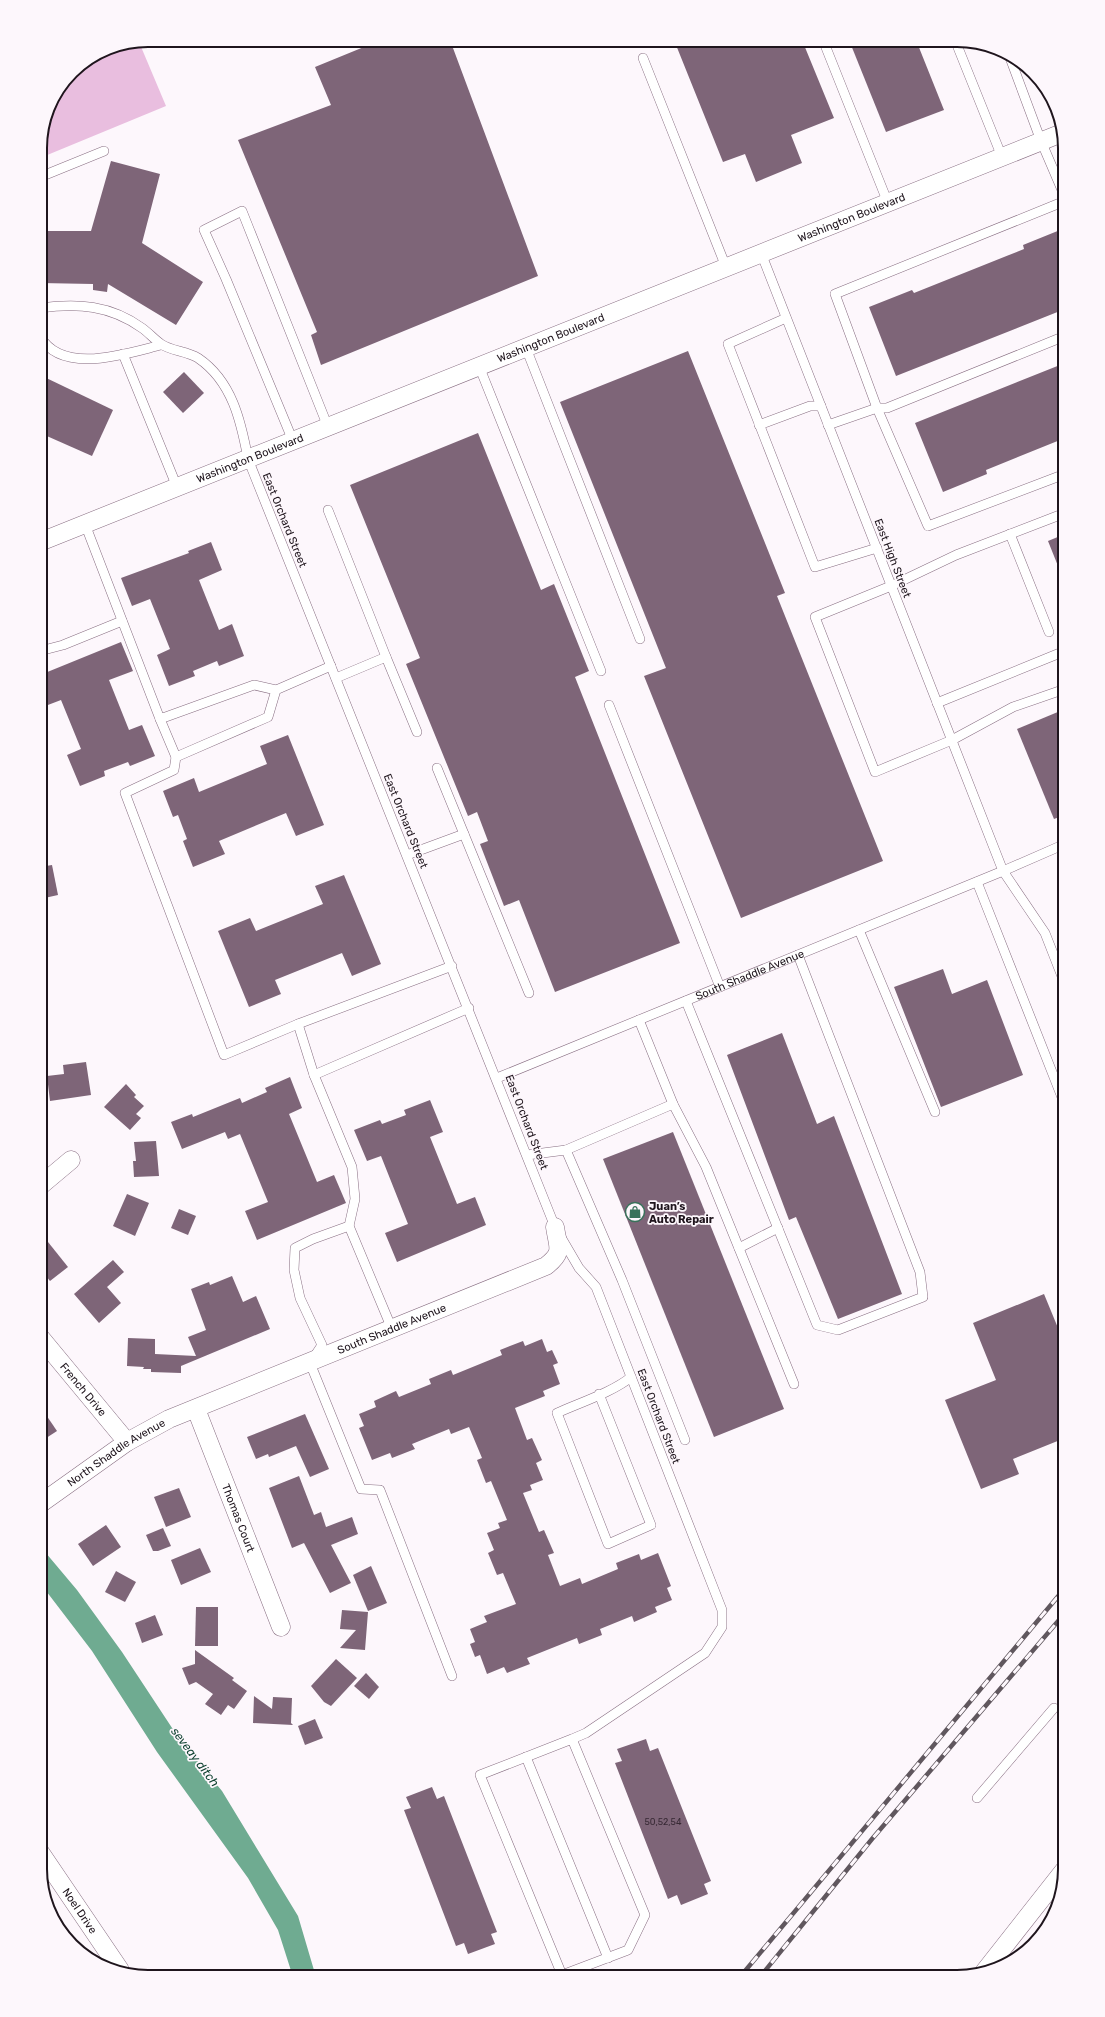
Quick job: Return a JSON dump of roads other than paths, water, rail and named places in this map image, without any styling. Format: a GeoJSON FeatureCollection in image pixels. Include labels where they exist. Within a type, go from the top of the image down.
{"type":"FeatureCollection","features":[{"type":"Feature","properties":{"kind":"street","name":"Washington Boulevard"},"geometry":{"type":"LineString","coordinates":[[47,539],[1057,135]]}},
{"type":"Feature","properties":{"kind":"street"},"geometry":{"type":"LineString","coordinates":[[47,1180],[71,1160]]}},
{"type":"Feature","properties":{"kind":"street","name":"South Shaddle Avenue"},"geometry":{"type":"LineString","coordinates":[[196,1410],[546,1266],[557,1258],[559,1252],[556,1227]]}},
{"type":"Feature","properties":{"kind":"street","name":"French Drive"},"geometry":{"type":"LineString","coordinates":[[47,1345],[127,1442]]}},
{"type":"Feature","properties":{"kind":"street","name":"North Shaddle Avenue"},"geometry":{"type":"LineString","coordinates":[[47,1499],[127,1442],[169,1419],[196,1410]]}},
{"type":"Feature","properties":{"kind":"street","name":"Thomas Court"},"geometry":{"type":"LineString","coordinates":[[196,1410],[281,1627]]}},
{"type":"Feature","properties":{"kind":"street","name":"Noel Drive"},"geometry":{"type":"LineString","coordinates":[[47,1862],[117,1965]]}},
{"type":"Feature","properties":{"kind":"street"},"geometry":{"type":"LineString","coordinates":[[1002,1959],[1057,1880]]}},
{"type":"Feature","properties":{"kind":"lane"},"geometry":{"type":"LineString","coordinates":[[825,47],[888,203]]}},
{"type":"Feature","properties":{"kind":"lane"},"geometry":{"type":"LineString","coordinates":[[958,47],[1002,157]]}},
{"type":"Feature","properties":{"kind":"lane"},"geometry":{"type":"LineString","coordinates":[[643,58],[726,267]]}},
{"type":"Feature","properties":{"kind":"lane"},"geometry":{"type":"LineString","coordinates":[[1012,63],[1041,141],[1058,181]]}},
{"type":"Feature","properties":{"kind":"lane"},"geometry":{"type":"LineString","coordinates":[[47,174],[104,151]]}},
{"type":"Feature","properties":{"kind":"lane"},"geometry":{"type":"LineString","coordinates":[[1058,204],[835,294],[877,408],[928,526],[1058,477]]}},
{"type":"Feature","properties":{"kind":"lane"},"geometry":{"type":"LineString","coordinates":[[293,441],[226,279],[204,230],[242,212],[328,427]]}},
{"type":"Feature","properties":{"kind":"lane","name":"East High Street"},"geometry":{"type":"LineString","coordinates":[[761,253],[1003,871],[1045,932],[1058,966]]}},
{"type":"Feature","properties":{"kind":"lane"},"geometry":{"type":"LineString","coordinates":[[47,308],[84,306],[113,311],[142,328],[161,345]]}},
{"type":"Feature","properties":{"kind":"lane"},"geometry":{"type":"LineString","coordinates":[[786,318],[728,344],[815,567],[876,548]]}},
{"type":"Feature","properties":{"kind":"lane"},"geometry":{"type":"LineString","coordinates":[[828,425],[877,408],[887,408],[1058,339]]}},
{"type":"Feature","properties":{"kind":"lane"},"geometry":{"type":"LineString","coordinates":[[47,343],[56,351],[69,358],[94,359],[161,345]]}},
{"type":"Feature","properties":{"kind":"lane","name":"East Orchard Street"},"geometry":{"type":"LineString","coordinates":[[161,345],[197,358],[218,376],[234,403],[248,459],[556,1227],[579,1268],[596,1287],[722,1610],[722,1627],[705,1653],[586,1733],[480,1775],[560,1970]]}},
{"type":"Feature","properties":{"kind":"lane"},"geometry":{"type":"LineString","coordinates":[[526,348],[640,639]]}},
{"type":"Feature","properties":{"kind":"lane"},"geometry":{"type":"LineString","coordinates":[[123,354],[177,487]]}},
{"type":"Feature","properties":{"kind":"lane"},"geometry":{"type":"LineString","coordinates":[[479,366],[601,671]]}},
{"type":"Feature","properties":{"kind":"lane"},"geometry":{"type":"LineString","coordinates":[[760,425],[810,406],[821,406]]}},
{"type":"Feature","properties":{"kind":"lane"},"geometry":{"type":"LineString","coordinates":[[328,510],[417,732]]}},
{"type":"Feature","properties":{"kind":"lane"},"geometry":{"type":"LineString","coordinates":[[1058,515],[956,555],[891,586],[815,617],[875,772],[952,740],[1013,707],[1058,691]]}},
{"type":"Feature","properties":{"kind":"lane"},"geometry":{"type":"LineString","coordinates":[[85,524],[176,757],[174,770],[125,793],[224,1055],[298,1024],[452,966]]}},
{"type":"Feature","properties":{"kind":"lane"},"geometry":{"type":"LineString","coordinates":[[1010,534],[1048,632]]}},
{"type":"Feature","properties":{"kind":"lane"},"geometry":{"type":"LineString","coordinates":[[47,648],[63,645],[122,621]]}},
{"type":"Feature","properties":{"kind":"lane"},"geometry":{"type":"LineString","coordinates":[[937,703],[1058,654]]}},
{"type":"Feature","properties":{"kind":"lane"},"geometry":{"type":"LineString","coordinates":[[336,678],[386,657]]}},
{"type":"Feature","properties":{"kind":"lane"},"geometry":{"type":"LineString","coordinates":[[160,719],[254,685],[276,690],[331,666]]}},
{"type":"Feature","properties":{"kind":"lane"},"geometry":{"type":"LineString","coordinates":[[176,757],[268,717],[276,690]]}},
{"type":"Feature","properties":{"kind":"lane"},"geometry":{"type":"LineString","coordinates":[[609,705],[720,987]]}},
{"type":"Feature","properties":{"kind":"lane"},"geometry":{"type":"LineString","coordinates":[[437,768],[529,993]]}},
{"type":"Feature","properties":{"kind":"lane"},"geometry":{"type":"LineString","coordinates":[[407,855],[464,834]]}},
{"type":"Feature","properties":{"kind":"lane","name":"South Shaddle Avenue"},"geometry":{"type":"LineString","coordinates":[[497,1078],[977,882],[1058,847]]}},
{"type":"Feature","properties":{"kind":"lane"},"geometry":{"type":"LineString","coordinates":[[977,882],[1058,1087]]}},
{"type":"Feature","properties":{"kind":"lane"},"geometry":{"type":"LineString","coordinates":[[859,930],[935,1112]]}},
{"type":"Feature","properties":{"kind":"lane"},"geometry":{"type":"LineString","coordinates":[[686,1001],[817,1325],[838,1330],[923,1297],[920,1272],[798,955]]}},
{"type":"Feature","properties":{"kind":"lane"},"geometry":{"type":"LineString","coordinates":[[314,1075],[469,1008]]}},
{"type":"Feature","properties":{"kind":"lane"},"geometry":{"type":"LineString","coordinates":[[639,1020],[673,1104],[706,1167],[794,1384]]}},
{"type":"Feature","properties":{"kind":"lane"},"geometry":{"type":"LineString","coordinates":[[298,1024],[314,1075],[352,1167],[355,1199],[349,1226],[392,1329]]}},
{"type":"Feature","properties":{"kind":"lane"},"geometry":{"type":"LineString","coordinates":[[527,1155],[566,1150],[673,1104]]}},
{"type":"Feature","properties":{"kind":"lane"},"geometry":{"type":"LineString","coordinates":[[566,1150],[622,1280],[685,1440]]}},
{"type":"Feature","properties":{"kind":"lane"},"geometry":{"type":"LineString","coordinates":[[349,1226],[312,1239],[295,1248],[294,1270],[300,1298],[322,1345],[310,1363],[361,1489],[380,1490],[452,1676]]}},
{"type":"Feature","properties":{"kind":"lane"},"geometry":{"type":"LineString","coordinates":[[739,1248],[778,1228]]}},
{"type":"Feature","properties":{"kind":"lane"},"geometry":{"type":"LineString","coordinates":[[599,1394],[652,1525],[608,1544],[556,1413],[599,1394],[621,1385],[631,1377]]}},
{"type":"Feature","properties":{"kind":"lane"},"geometry":{"type":"LineString","coordinates":[[977,1798],[1054,1708]]}},
{"type":"Feature","properties":{"kind":"lane"},"geometry":{"type":"LineString","coordinates":[[526,1757],[608,1958],[628,1950],[645,1915],[572,1738]]}},
{"type":"Feature","properties":{"kind":"lane","name":"East Orchard Street"},"geometry":{"type":"LineString","coordinates":[[576,1970],[608,1958]]}},
{"type":"Feature","properties":{"kind":"railway"},"geometry":{"type":"LineString","coordinates":[[746,1970],[1058,1596]]}},
{"type":"Feature","properties":{"kind":"railway"},"geometry":{"type":"LineString","coordinates":[[766,1970],[872,1839],[1058,1621]]}},
{"type":"Feature","properties":{"kind":"place","name":"Juan’s Auto Repair"},"geometry":{"type":"Point","coordinates":[635,1212]}},
{"type":"Feature","properties":{"kind":"water label","name":"seveay ditch"},"geometry":{"type":"Point","coordinates":[195,1757]}}]}
